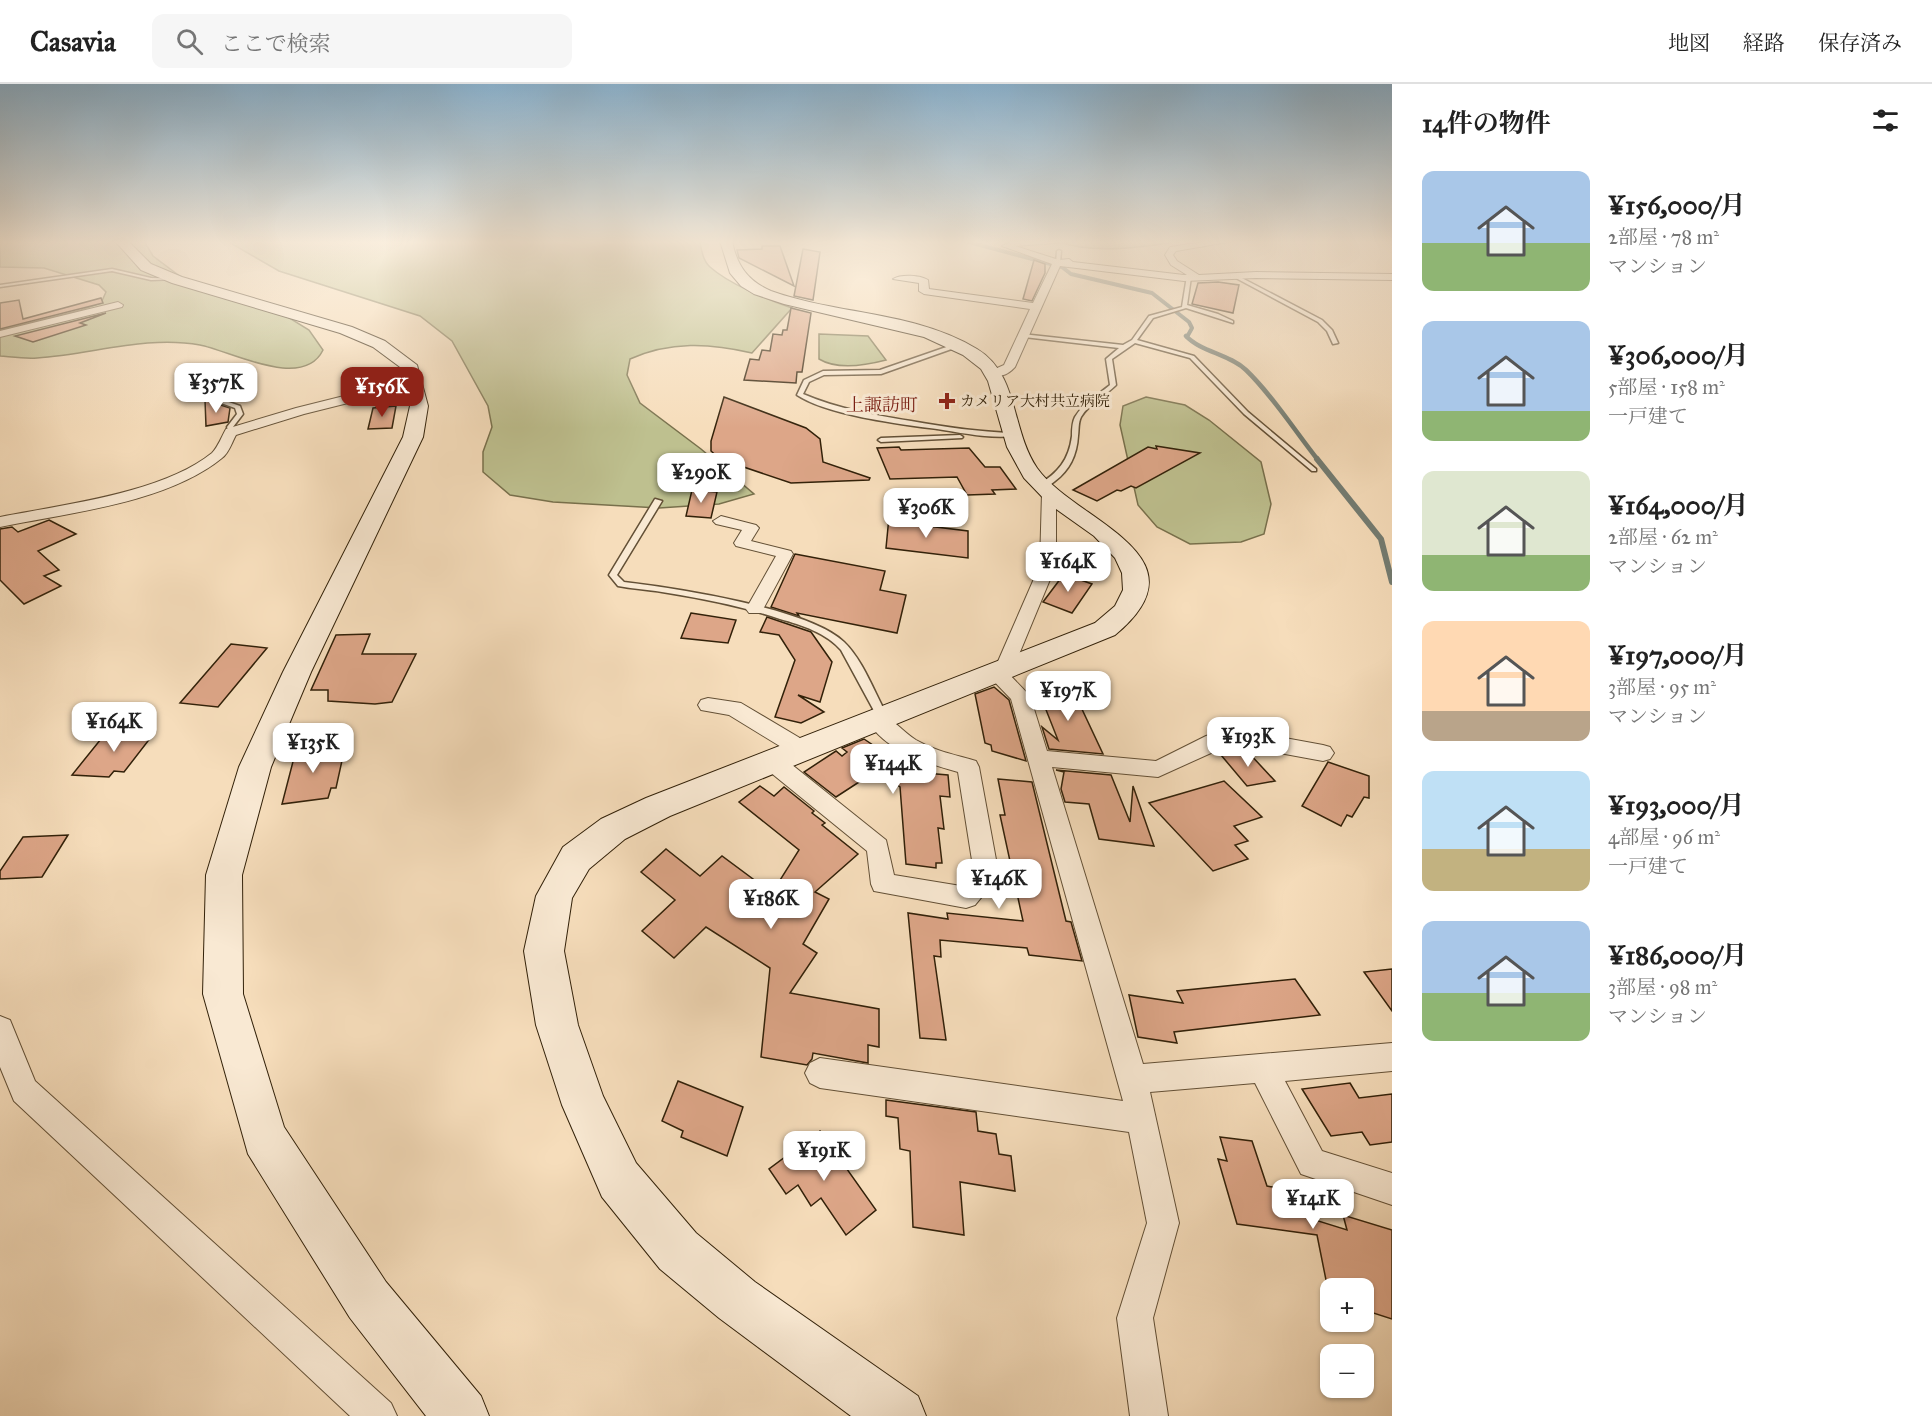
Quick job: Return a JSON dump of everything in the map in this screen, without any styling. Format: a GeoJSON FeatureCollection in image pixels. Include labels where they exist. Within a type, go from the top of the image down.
{"type":"FeatureCollection","features":[{"type":"Feature","properties":{"kind":"street"},"geometry":{"type":"LineString","coordinates":[[256,303],[346,330],[379,344],[408,365],[419,406],[413,437],[297,672],[255,767],[224,875],[223,994],[264,1138],[368,1300],[461,1416]]}},
{"type":"Feature","properties":{"kind":"street"},"geometry":{"type":"LineString","coordinates":[[797,303],[919,331],[958,345],[978,357],[994,372],[1013,437],[1030,473],[1045,490],[1125,550],[1135,575],[1135,595],[1123,615],[1105,629],[658,807],[613,829],[576,858],[554,896],[544,951],[557,1025],[584,1105],[619,1180],[678,1251],[737,1300],[898,1416]]}},
{"type":"Feature","properties":{"kind":"street"},"geometry":{"type":"LineString","coordinates":[[1009,303],[1037,307]]}},
{"type":"Feature","properties":{"kind":"street"},"geometry":{"type":"LineString","coordinates":[[994,372],[1003,372],[1009,367],[1039,303]]}},
{"type":"Feature","properties":{"kind":"street"},"geometry":{"type":"LineString","coordinates":[[0,334],[118,305]]}},
{"type":"Feature","properties":{"kind":"street"},"geometry":{"type":"LineString","coordinates":[[31,326],[50,333]]}},
{"type":"Feature","properties":{"kind":"street"},"geometry":{"type":"LineString","coordinates":[[0,522],[135,495],[196,469],[219,454],[231,432],[300,411],[412,383]]}},
{"type":"Feature","properties":{"kind":"street"},"geometry":{"type":"LineString","coordinates":[[1000,671],[1048,565],[1045,490]]}},
{"type":"Feature","properties":{"kind":"street"},"geometry":{"type":"LineString","coordinates":[[721,521],[751,528],[742,543],[785,554],[755,609]]}},
{"type":"Feature","properties":{"kind":"street"},"geometry":{"type":"LineString","coordinates":[[1000,671],[1020,696],[1133,1079],[1163,1223],[1136,1318],[1149,1416]]}},
{"type":"Feature","properties":{"kind":"street"},"geometry":{"type":"LineString","coordinates":[[708,705],[734,708],[788,756],[878,847],[883,884],[966,897],[987,876],[968,767],[927,755],[900,742],[880,718]]}},
{"type":"Feature","properties":{"kind":"street"},"geometry":{"type":"LineString","coordinates":[[1038,758],[1158,769],[1213,741],[1230,736],[1323,753]]}},
{"type":"Feature","properties":{"kind":"street"},"geometry":{"type":"LineString","coordinates":[[0,1030],[24,1091],[378,1416]]}},
{"type":"Feature","properties":{"kind":"street"},"geometry":{"type":"LineString","coordinates":[[1133,1079],[1392,1057]]}},
{"type":"Feature","properties":{"kind":"street"},"geometry":{"type":"LineString","coordinates":[[1263,1068],[1312,1163],[1392,1189]]}},
{"type":"Feature","properties":{"kind":"street"},"geometry":{"type":"LineString","coordinates":[[820,1073],[1142,1119]]}},
{"type":"Feature","properties":{"kind":"lane"},"geometry":{"type":"LineString","coordinates":[[1045,490],[1068,465],[1074,451],[1077,419],[1089,401],[1113,385],[1109,359],[1134,341],[1151,317],[1171,314],[1182,308],[1184,303]]}},
{"type":"Feature","properties":{"kind":"lane"},"geometry":{"type":"LineString","coordinates":[[1287,303],[1320,321],[1329,330],[1335,343]]}},
{"type":"Feature","properties":{"kind":"lane"},"geometry":{"type":"LineString","coordinates":[[1182,308],[1231,322]]}},
{"type":"Feature","properties":{"kind":"lane"},"geometry":{"type":"LineString","coordinates":[[1024,335],[1124,347]]}},
{"type":"Feature","properties":{"kind":"lane"},"geometry":{"type":"LineString","coordinates":[[1134,341],[1192,357],[1246,413],[1314,470]]}},
{"type":"Feature","properties":{"kind":"lane"},"geometry":{"type":"LineString","coordinates":[[958,345],[881,372],[823,373],[806,381],[800,394],[819,404],[862,415],[964,433],[1013,437]]}},
{"type":"Feature","properties":{"kind":"lane"},"geometry":{"type":"LineString","coordinates":[[195,387],[198,393],[238,407],[240,414],[230,427],[231,432]]}},
{"type":"Feature","properties":{"kind":"lane"},"geometry":{"type":"LineString","coordinates":[[881,440],[1013,437]]}},
{"type":"Feature","properties":{"kind":"lane"},"geometry":{"type":"LineString","coordinates":[[658,501],[613,575],[621,584],[654,588],[755,609],[821,629],[841,643],[880,718]]}},
{"type":"Feature","properties":{"kind":"green space"},"geometry":{"type":"Polygon","coordinates":[[[101,303],[253,303],[283,314],[309,330],[323,350],[313,362],[300,367],[283,368],[247,360],[200,345],[159,342],[37,358],[0,356],[0,330],[101,303]]]}},
{"type":"Feature","properties":{"kind":"green space"},"geometry":{"type":"Polygon","coordinates":[[[380,303],[778,303],[792,308],[752,353],[721,347],[690,346],[660,349],[630,359],[627,375],[640,403],[701,449],[754,494],[719,504],[659,508],[553,502],[510,495],[483,472],[483,452],[492,427],[488,406],[452,341],[420,316],[380,303]]]}},
{"type":"Feature","properties":{"kind":"green space"},"geometry":{"type":"Polygon","coordinates":[[[819,334],[868,336],[886,360],[852,366],[826,362],[819,359],[819,334]]]}},
{"type":"Feature","properties":{"kind":"green space"},"geometry":{"type":"Polygon","coordinates":[[[1146,397],[1185,405],[1209,420],[1261,462],[1271,504],[1264,534],[1241,542],[1190,544],[1157,527],[1138,505],[1120,425],[1123,406],[1146,397]]]}},
{"type":"Feature","properties":{"kind":"building"},"geometry":{"type":"Polygon","coordinates":[[[0,303],[20,303],[23,319],[82,303],[102,303],[0,329],[0,303]]]}},
{"type":"Feature","properties":{"kind":"building"},"geometry":{"type":"Polygon","coordinates":[[[1192,303],[1235,303],[1233,313],[1192,303]]]}},
{"type":"Feature","properties":{"kind":"building"},"geometry":{"type":"Polygon","coordinates":[[[791,308],[811,313],[802,372],[797,372],[796,383],[744,380],[750,359],[759,360],[762,350],[770,351],[773,334],[782,335],[783,330],[787,330],[791,308]]]}},
{"type":"Feature","properties":{"kind":"building"},"geometry":{"type":"Polygon","coordinates":[[[106,313],[80,323],[86,325],[33,342],[15,336],[106,313]]]}},
{"type":"Feature","properties":{"kind":"building"},"geometry":{"type":"Polygon","coordinates":[[[205,377],[228,377],[229,400],[205,392],[205,377]]]}},
{"type":"Feature","properties":{"kind":"building"},"geometry":{"type":"Polygon","coordinates":[[[724,397],[806,428],[820,439],[823,462],[870,478],[869,480],[791,483],[720,459],[711,451],[711,441],[724,397]]]}},
{"type":"Feature","properties":{"kind":"building"},"geometry":{"type":"Polygon","coordinates":[[[205,400],[230,408],[228,422],[206,426],[205,400]]]}},
{"type":"Feature","properties":{"kind":"building"},"geometry":{"type":"Polygon","coordinates":[[[396,406],[392,428],[368,429],[373,408],[396,406]]]}},
{"type":"Feature","properties":{"kind":"building"},"geometry":{"type":"Polygon","coordinates":[[[1156,446],[1200,453],[1136,488],[1131,486],[1121,491],[1117,490],[1097,501],[1073,490],[1148,447],[1157,449],[1156,446]]]}},
{"type":"Feature","properties":{"kind":"building"},"geometry":{"type":"Polygon","coordinates":[[[899,447],[901,450],[969,448],[985,467],[1000,467],[1016,489],[992,490],[995,494],[967,495],[957,477],[890,479],[877,448],[899,447]]]}},
{"type":"Feature","properties":{"kind":"building"},"geometry":{"type":"Polygon","coordinates":[[[692,490],[717,492],[711,518],[686,516],[692,490]]]}},
{"type":"Feature","properties":{"kind":"building"},"geometry":{"type":"Polygon","coordinates":[[[889,517],[913,520],[912,524],[968,531],[968,558],[886,548],[889,517]]]}},
{"type":"Feature","properties":{"kind":"building"},"geometry":{"type":"Polygon","coordinates":[[[49,520],[76,534],[38,551],[59,570],[44,576],[61,586],[24,604],[0,580],[0,529],[12,527],[18,532],[49,520]]]}},
{"type":"Feature","properties":{"kind":"building"},"geometry":{"type":"Polygon","coordinates":[[[795,554],[885,571],[880,590],[906,595],[897,633],[797,613],[799,616],[771,607],[795,554]]]}},
{"type":"Feature","properties":{"kind":"building"},"geometry":{"type":"Polygon","coordinates":[[[1064,574],[1092,584],[1072,613],[1043,602],[1064,574]]]}},
{"type":"Feature","properties":{"kind":"building"},"geometry":{"type":"Polygon","coordinates":[[[691,613],[736,620],[728,643],[681,638],[691,613]]]}},
{"type":"Feature","properties":{"kind":"building"},"geometry":{"type":"Polygon","coordinates":[[[767,617],[811,632],[832,662],[820,702],[798,695],[824,712],[801,723],[775,717],[795,660],[779,635],[760,632],[767,617]]]}},
{"type":"Feature","properties":{"kind":"building"},"geometry":{"type":"Polygon","coordinates":[[[370,634],[362,654],[416,654],[392,702],[375,704],[328,701],[328,690],[311,690],[336,635],[370,634]]]}},
{"type":"Feature","properties":{"kind":"building"},"geometry":{"type":"Polygon","coordinates":[[[231,644],[267,648],[218,707],[180,703],[231,644]]]}},
{"type":"Feature","properties":{"kind":"building"},"geometry":{"type":"Polygon","coordinates":[[[994,687],[1009,700],[1026,761],[992,751],[991,745],[985,743],[975,694],[994,687]]]}},
{"type":"Feature","properties":{"kind":"building"},"geometry":{"type":"Polygon","coordinates":[[[1037,687],[1072,688],[1103,754],[1049,749],[1042,727],[1058,740],[1037,687]]]}},
{"type":"Feature","properties":{"kind":"building"},"geometry":{"type":"Polygon","coordinates":[[[109,729],[155,732],[124,772],[114,771],[109,777],[72,775],[109,729]]]}},
{"type":"Feature","properties":{"kind":"building"},"geometry":{"type":"Polygon","coordinates":[[[864,739],[913,772],[948,775],[950,797],[940,796],[944,829],[938,828],[942,863],[936,863],[936,868],[906,864],[900,787],[876,771],[836,797],[804,772],[836,751],[842,756],[847,752],[842,748],[864,739]]]}},
{"type":"Feature","properties":{"kind":"building"},"geometry":{"type":"Polygon","coordinates":[[[342,747],[340,756],[343,756],[336,788],[331,788],[328,798],[282,804],[296,750],[342,747]]]}},
{"type":"Feature","properties":{"kind":"building"},"geometry":{"type":"Polygon","coordinates":[[[1247,751],[1275,781],[1247,786],[1221,755],[1247,751]]]}},
{"type":"Feature","properties":{"kind":"building"},"geometry":{"type":"Polygon","coordinates":[[[1328,762],[1369,776],[1369,798],[1364,797],[1352,817],[1347,815],[1341,826],[1302,806],[1328,762]]]}},
{"type":"Feature","properties":{"kind":"building"},"geometry":{"type":"Polygon","coordinates":[[[1056,770],[1111,775],[1130,822],[1133,786],[1154,846],[1099,839],[1089,804],[1065,802],[1061,789],[1064,772],[1056,770]]]}},
{"type":"Feature","properties":{"kind":"building"},"geometry":{"type":"Polygon","coordinates":[[[998,779],[1032,782],[1066,921],[1071,922],[1082,961],[1029,955],[1027,948],[940,940],[941,957],[934,956],[946,1040],[920,1038],[908,913],[948,919],[947,913],[1023,921],[1000,815],[1005,815],[998,779]]]}},
{"type":"Feature","properties":{"kind":"building"},"geometry":{"type":"Polygon","coordinates":[[[1224,781],[1262,817],[1234,826],[1248,841],[1235,845],[1248,859],[1213,871],[1149,803],[1224,781]]]}},
{"type":"Feature","properties":{"kind":"building"},"geometry":{"type":"Polygon","coordinates":[[[760,786],[774,796],[784,787],[814,811],[812,813],[825,823],[822,825],[858,854],[815,892],[829,899],[803,944],[817,953],[790,993],[879,1009],[879,1047],[868,1045],[868,1063],[813,1053],[807,1065],[761,1057],[770,968],[706,927],[674,958],[642,931],[675,900],[641,872],[666,849],[700,876],[722,856],[772,893],[799,850],[739,802],[760,786]]]}},
{"type":"Feature","properties":{"kind":"building"},"geometry":{"type":"Polygon","coordinates":[[[68,835],[42,877],[0,879],[0,871],[23,837],[68,835]]]}},
{"type":"Feature","properties":{"kind":"building"},"geometry":{"type":"Polygon","coordinates":[[[1392,969],[1392,1011],[1364,972],[1392,969]]]}},
{"type":"Feature","properties":{"kind":"building"},"geometry":{"type":"Polygon","coordinates":[[[1295,979],[1320,1015],[1174,1032],[1177,1043],[1138,1037],[1129,995],[1183,1003],[1177,991],[1295,979]]]}},
{"type":"Feature","properties":{"kind":"building"},"geometry":{"type":"Polygon","coordinates":[[[678,1081],[743,1107],[727,1156],[681,1137],[683,1131],[662,1121],[678,1081]]]}},
{"type":"Feature","properties":{"kind":"building"},"geometry":{"type":"Polygon","coordinates":[[[1350,1083],[1359,1098],[1392,1094],[1392,1142],[1370,1145],[1362,1132],[1331,1136],[1302,1089],[1350,1083]]]}},
{"type":"Feature","properties":{"kind":"building"},"geometry":{"type":"Polygon","coordinates":[[[886,1100],[976,1112],[978,1131],[996,1134],[999,1154],[1011,1156],[1015,1191],[960,1182],[964,1235],[913,1227],[910,1151],[900,1149],[898,1118],[886,1116],[886,1100]]]}},
{"type":"Feature","properties":{"kind":"building"},"geometry":{"type":"Polygon","coordinates":[[[820,1131],[876,1210],[846,1235],[821,1198],[811,1206],[798,1185],[786,1194],[769,1169],[820,1131]]]}},
{"type":"Feature","properties":{"kind":"building"},"geometry":{"type":"Polygon","coordinates":[[[1220,1137],[1252,1141],[1267,1186],[1278,1188],[1286,1211],[1347,1230],[1343,1215],[1392,1230],[1392,1319],[1374,1313],[1374,1278],[1326,1278],[1317,1235],[1237,1224],[1218,1159],[1227,1161],[1220,1137]]]}},
{"type":"Feature","properties":{"kind":"waterway"},"geometry":{"type":"LineString","coordinates":[[1165,303],[1189,322],[1192,328],[1187,337]]}},
{"type":"Feature","properties":{"kind":"waterway"},"geometry":{"type":"LineString","coordinates":[[1187,337],[1199,346],[1232,360],[1246,370],[1274,402],[1318,460]]}},
{"type":"Feature","properties":{"kind":"waterway"},"geometry":{"type":"LineString","coordinates":[[1317,459],[1381,539],[1392,582]]}},
{"type":"Feature","properties":{"kind":"place","name":"カメリア大村共立病院"},"geometry":{"type":"Point","coordinates":[947,401]}},
{"type":"Feature","properties":{"kind":"district","name":"上諏訪町"},"geometry":{"type":"Point","coordinates":[882,405]}}]}
